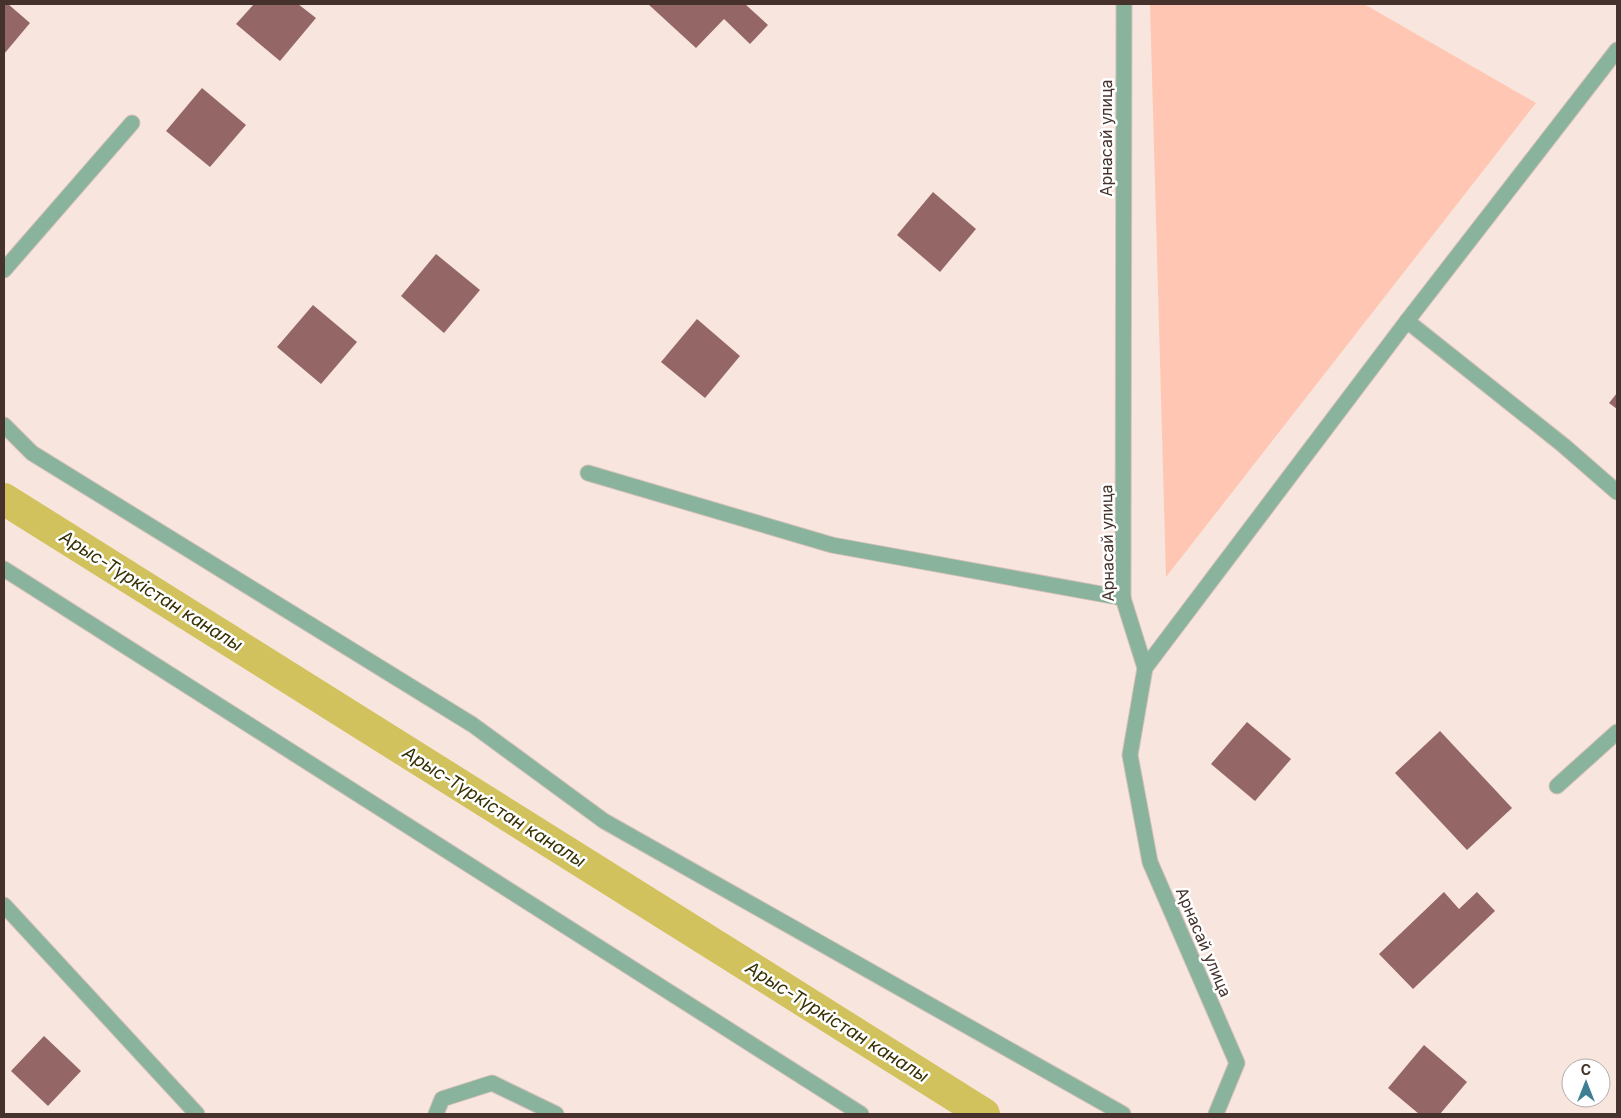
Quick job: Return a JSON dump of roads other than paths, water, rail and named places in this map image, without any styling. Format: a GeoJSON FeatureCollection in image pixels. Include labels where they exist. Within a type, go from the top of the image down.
{"type":"FeatureCollection","features":[{"type":"Feature","properties":{"kind":"street","name":"Арнасай улица"},"geometry":{"type":"LineString","coordinates":[[1124,4],[1123,598],[1145,668],[1130,756],[1150,862],[1237,1063],[1216,1114]]}},
{"type":"Feature","properties":{"kind":"street"},"geometry":{"type":"LineString","coordinates":[[1145,668],[1407,321],[1617,50]]}},
{"type":"Feature","properties":{"kind":"street"},"geometry":{"type":"LineString","coordinates":[[4,270],[132,123]]}},
{"type":"Feature","properties":{"kind":"street"},"geometry":{"type":"LineString","coordinates":[[1407,321],[1563,445],[1617,492]]}},
{"type":"Feature","properties":{"kind":"street"},"geometry":{"type":"LineString","coordinates":[[4,425],[32,453],[473,725],[604,821],[1123,1114]]}},
{"type":"Feature","properties":{"kind":"street"},"geometry":{"type":"LineString","coordinates":[[588,474],[832,545],[1123,598]]}},
{"type":"Feature","properties":{"kind":"street"},"geometry":{"type":"LineString","coordinates":[[4,569],[861,1114]]}},
{"type":"Feature","properties":{"kind":"street"},"geometry":{"type":"LineString","coordinates":[[1557,786],[1617,732]]}},
{"type":"Feature","properties":{"kind":"street"},"geometry":{"type":"LineString","coordinates":[[4,905],[197,1114]]}},
{"type":"Feature","properties":{"kind":"street"},"geometry":{"type":"LineString","coordinates":[[436,1114],[442,1099],[492,1083],[556,1114]]}},
{"type":"Feature","properties":{"kind":"waterway","name":"Арыс-Түркістан каналы"},"geometry":{"type":"LineString","coordinates":[[4,499],[984,1114]]}}]}
